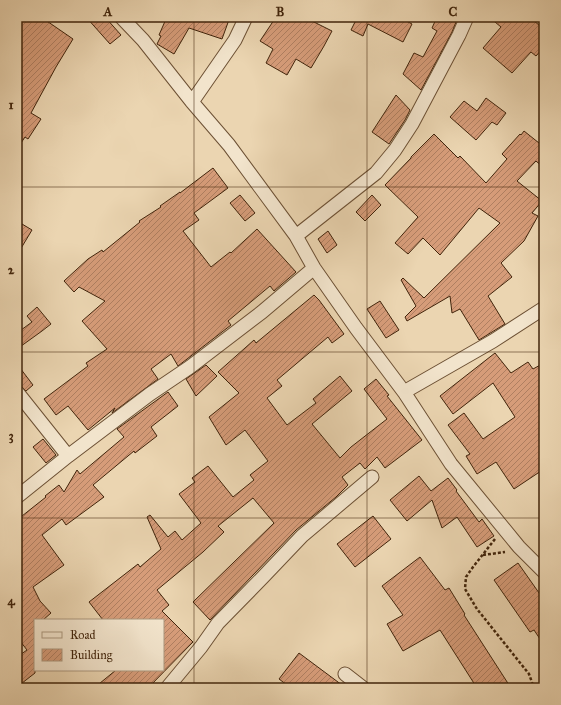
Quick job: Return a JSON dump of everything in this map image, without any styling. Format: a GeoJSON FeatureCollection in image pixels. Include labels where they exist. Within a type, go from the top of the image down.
{"type":"FeatureCollection","features":[{"type":"Feature","properties":{"kind":"street"},"geometry":{"type":"LineString","coordinates":[[121,17],[143,40],[192,102],[229,145],[296,236],[314,268],[356,328],[404,392],[451,464],[519,547],[544,572]]}},
{"type":"Feature","properties":{"kind":"street"},"geometry":{"type":"LineString","coordinates":[[192,102],[235,40],[246,17]]}},
{"type":"Feature","properties":{"kind":"street"},"geometry":{"type":"LineString","coordinates":[[296,236],[376,172],[395,150],[412,124],[467,17]]}},
{"type":"Feature","properties":{"kind":"street"},"geometry":{"type":"LineString","coordinates":[[17,497],[150,394],[190,367],[262,312],[314,268]]}},
{"type":"Feature","properties":{"kind":"street"},"geometry":{"type":"LineString","coordinates":[[404,392],[493,341],[544,308]]}},
{"type":"Feature","properties":{"kind":"street"},"geometry":{"type":"LineString","coordinates":[[17,392],[68,456]]}},
{"type":"Feature","properties":{"kind":"street"},"geometry":{"type":"LineString","coordinates":[[167,688],[201,647],[218,623],[302,536],[372,477]]}},
{"type":"Feature","properties":{"kind":"street"},"geometry":{"type":"LineString","coordinates":[[345,674],[363,688]]}},
{"type":"Feature","properties":{"kind":"path"},"geometry":{"type":"LineString","coordinates":[[504,529],[466,577],[465,589],[477,609],[529,674],[534,688]]}},
{"type":"Feature","properties":{"kind":"path"},"geometry":{"type":"LineString","coordinates":[[482,555],[503,552],[519,547]]}},
{"type":"Feature","properties":{"kind":"building"},"geometry":{"type":"Polygon","coordinates":[[[17,17],[27,17],[31,20],[35,17],[41,17],[73,39],[31,113],[41,119],[28,139],[25,137],[17,149],[17,17]]]}},
{"type":"Feature","properties":{"kind":"building"},"geometry":{"type":"Polygon","coordinates":[[[86,17],[105,17],[121,35],[110,44],[86,17]]]}},
{"type":"Feature","properties":{"kind":"building"},"geometry":{"type":"Polygon","coordinates":[[[165,17],[230,17],[222,39],[189,28],[174,54],[157,44],[161,36],[159,35],[166,19],[164,19],[165,17]]]}},
{"type":"Feature","properties":{"kind":"building"},"geometry":{"type":"Polygon","coordinates":[[[276,17],[304,17],[332,31],[311,68],[296,59],[287,75],[266,63],[273,49],[260,41],[276,17]]]}},
{"type":"Feature","properties":{"kind":"building"},"geometry":{"type":"Polygon","coordinates":[[[354,17],[399,17],[412,24],[403,42],[368,24],[363,36],[351,30],[357,18],[354,17]]]}},
{"type":"Feature","properties":{"kind":"building"},"geometry":{"type":"Polygon","coordinates":[[[437,17],[458,17],[452,32],[421,90],[403,74],[414,53],[423,57],[437,31],[432,28],[437,17]]]}},
{"type":"Feature","properties":{"kind":"building"},"geometry":{"type":"Polygon","coordinates":[[[489,17],[529,17],[544,29],[544,47],[536,56],[531,52],[512,73],[483,48],[501,27],[489,17]]]}},
{"type":"Feature","properties":{"kind":"building"},"geometry":{"type":"Polygon","coordinates":[[[396,95],[410,110],[389,144],[372,132],[396,95]]]}},
{"type":"Feature","properties":{"kind":"building"},"geometry":{"type":"Polygon","coordinates":[[[486,98],[506,113],[497,125],[492,122],[476,140],[450,117],[464,101],[477,111],[486,98]]]}},
{"type":"Feature","properties":{"kind":"building"},"geometry":{"type":"Polygon","coordinates":[[[524,131],[544,147],[544,168],[536,161],[517,181],[542,201],[532,213],[538,216],[524,241],[501,263],[512,277],[488,296],[505,324],[479,340],[460,309],[452,313],[450,296],[407,321],[405,317],[416,306],[401,280],[403,278],[424,298],[500,223],[479,208],[440,255],[423,238],[408,254],[395,243],[418,217],[385,185],[434,134],[458,158],[460,156],[486,183],[507,159],[502,154],[524,131]]]}},
{"type":"Feature","properties":{"kind":"building"},"geometry":{"type":"Polygon","coordinates":[[[213,168],[228,188],[194,213],[199,220],[183,231],[211,267],[230,252],[231,253],[257,229],[296,272],[274,291],[270,286],[228,321],[231,325],[178,366],[171,354],[151,369],[158,379],[112,413],[115,408],[88,430],[68,406],[56,415],[44,399],[88,366],[86,363],[107,349],[82,321],[105,301],[79,287],[74,292],[64,281],[88,259],[102,250],[103,252],[140,222],[139,221],[161,207],[160,206],[213,168]]]}},
{"type":"Feature","properties":{"kind":"building"},"geometry":{"type":"Polygon","coordinates":[[[240,195],[255,213],[245,221],[230,203],[240,195]]]}},
{"type":"Feature","properties":{"kind":"building"},"geometry":{"type":"Polygon","coordinates":[[[372,195],[381,205],[365,221],[356,212],[372,195]]]}},
{"type":"Feature","properties":{"kind":"building"},"geometry":{"type":"Polygon","coordinates":[[[17,221],[32,230],[17,255],[17,221]]]}},
{"type":"Feature","properties":{"kind":"building"},"geometry":{"type":"Polygon","coordinates":[[[328,231],[337,245],[327,253],[318,239],[328,231]]]}},
{"type":"Feature","properties":{"kind":"building"},"geometry":{"type":"Polygon","coordinates":[[[314,295],[344,334],[332,343],[328,337],[277,380],[282,386],[267,398],[287,425],[316,403],[313,399],[340,376],[352,391],[312,424],[340,458],[351,447],[387,419],[364,389],[376,379],[389,395],[387,396],[422,440],[385,468],[377,457],[365,469],[360,463],[342,477],[348,485],[336,497],[296,530],[210,620],[193,602],[274,523],[253,498],[218,526],[224,532],[203,552],[157,590],[169,605],[162,611],[193,642],[148,688],[94,688],[115,671],[164,671],[164,619],[102,619],[89,602],[138,564],[140,567],[161,549],[147,517],[150,515],[168,537],[175,531],[182,540],[201,523],[179,494],[195,482],[192,478],[208,466],[233,497],[254,480],[250,475],[268,461],[245,430],[226,445],[209,417],[239,393],[218,372],[254,340],[256,343],[314,295]]]}},
{"type":"Feature","properties":{"kind":"building"},"geometry":{"type":"Polygon","coordinates":[[[380,301],[399,330],[386,338],[367,309],[380,301]]]}},
{"type":"Feature","properties":{"kind":"building"},"geometry":{"type":"Polygon","coordinates":[[[37,307],[51,324],[17,349],[17,333],[32,322],[27,316],[37,307]]]}},
{"type":"Feature","properties":{"kind":"building"},"geometry":{"type":"Polygon","coordinates":[[[495,353],[511,373],[528,362],[533,369],[544,363],[544,469],[514,489],[496,462],[477,474],[466,456],[470,454],[448,425],[464,413],[483,439],[515,417],[493,383],[453,414],[440,396],[495,353]]]}},
{"type":"Feature","properties":{"kind":"building"},"geometry":{"type":"Polygon","coordinates":[[[17,364],[33,385],[26,391],[17,384],[17,364]]]}},
{"type":"Feature","properties":{"kind":"building"},"geometry":{"type":"Polygon","coordinates":[[[206,365],[217,376],[196,396],[186,379],[206,365]]]}},
{"type":"Feature","properties":{"kind":"building"},"geometry":{"type":"Polygon","coordinates":[[[168,392],[178,406],[151,427],[157,436],[135,453],[134,451],[93,485],[104,497],[66,525],[62,519],[42,535],[64,565],[33,587],[40,601],[51,613],[44,619],[34,619],[35,673],[17,687],[17,657],[27,650],[17,637],[17,520],[59,485],[64,492],[77,470],[80,474],[124,437],[117,429],[168,392]]]}},
{"type":"Feature","properties":{"kind":"building"},"geometry":{"type":"Polygon","coordinates":[[[43,439],[56,455],[46,463],[33,447],[43,439]]]}},
{"type":"Feature","properties":{"kind":"building"},"geometry":{"type":"Polygon","coordinates":[[[419,476],[431,491],[448,478],[479,522],[482,519],[494,536],[477,547],[457,517],[442,528],[432,500],[407,521],[390,500],[419,476]]]}},
{"type":"Feature","properties":{"kind":"building"},"geometry":{"type":"Polygon","coordinates":[[[373,516],[391,539],[355,567],[337,544],[373,516]]]}},
{"type":"Feature","properties":{"kind":"building"},"geometry":{"type":"Polygon","coordinates":[[[420,557],[445,590],[449,588],[465,614],[464,615],[511,688],[477,688],[440,630],[403,651],[387,624],[403,615],[382,586],[420,557]]]}},
{"type":"Feature","properties":{"kind":"building"},"geometry":{"type":"Polygon","coordinates":[[[518,563],[544,600],[544,645],[534,630],[530,632],[494,580],[518,563]]]}},
{"type":"Feature","properties":{"kind":"building"},"geometry":{"type":"Polygon","coordinates":[[[299,653],[346,688],[291,688],[279,679],[299,653]]]}}]}
